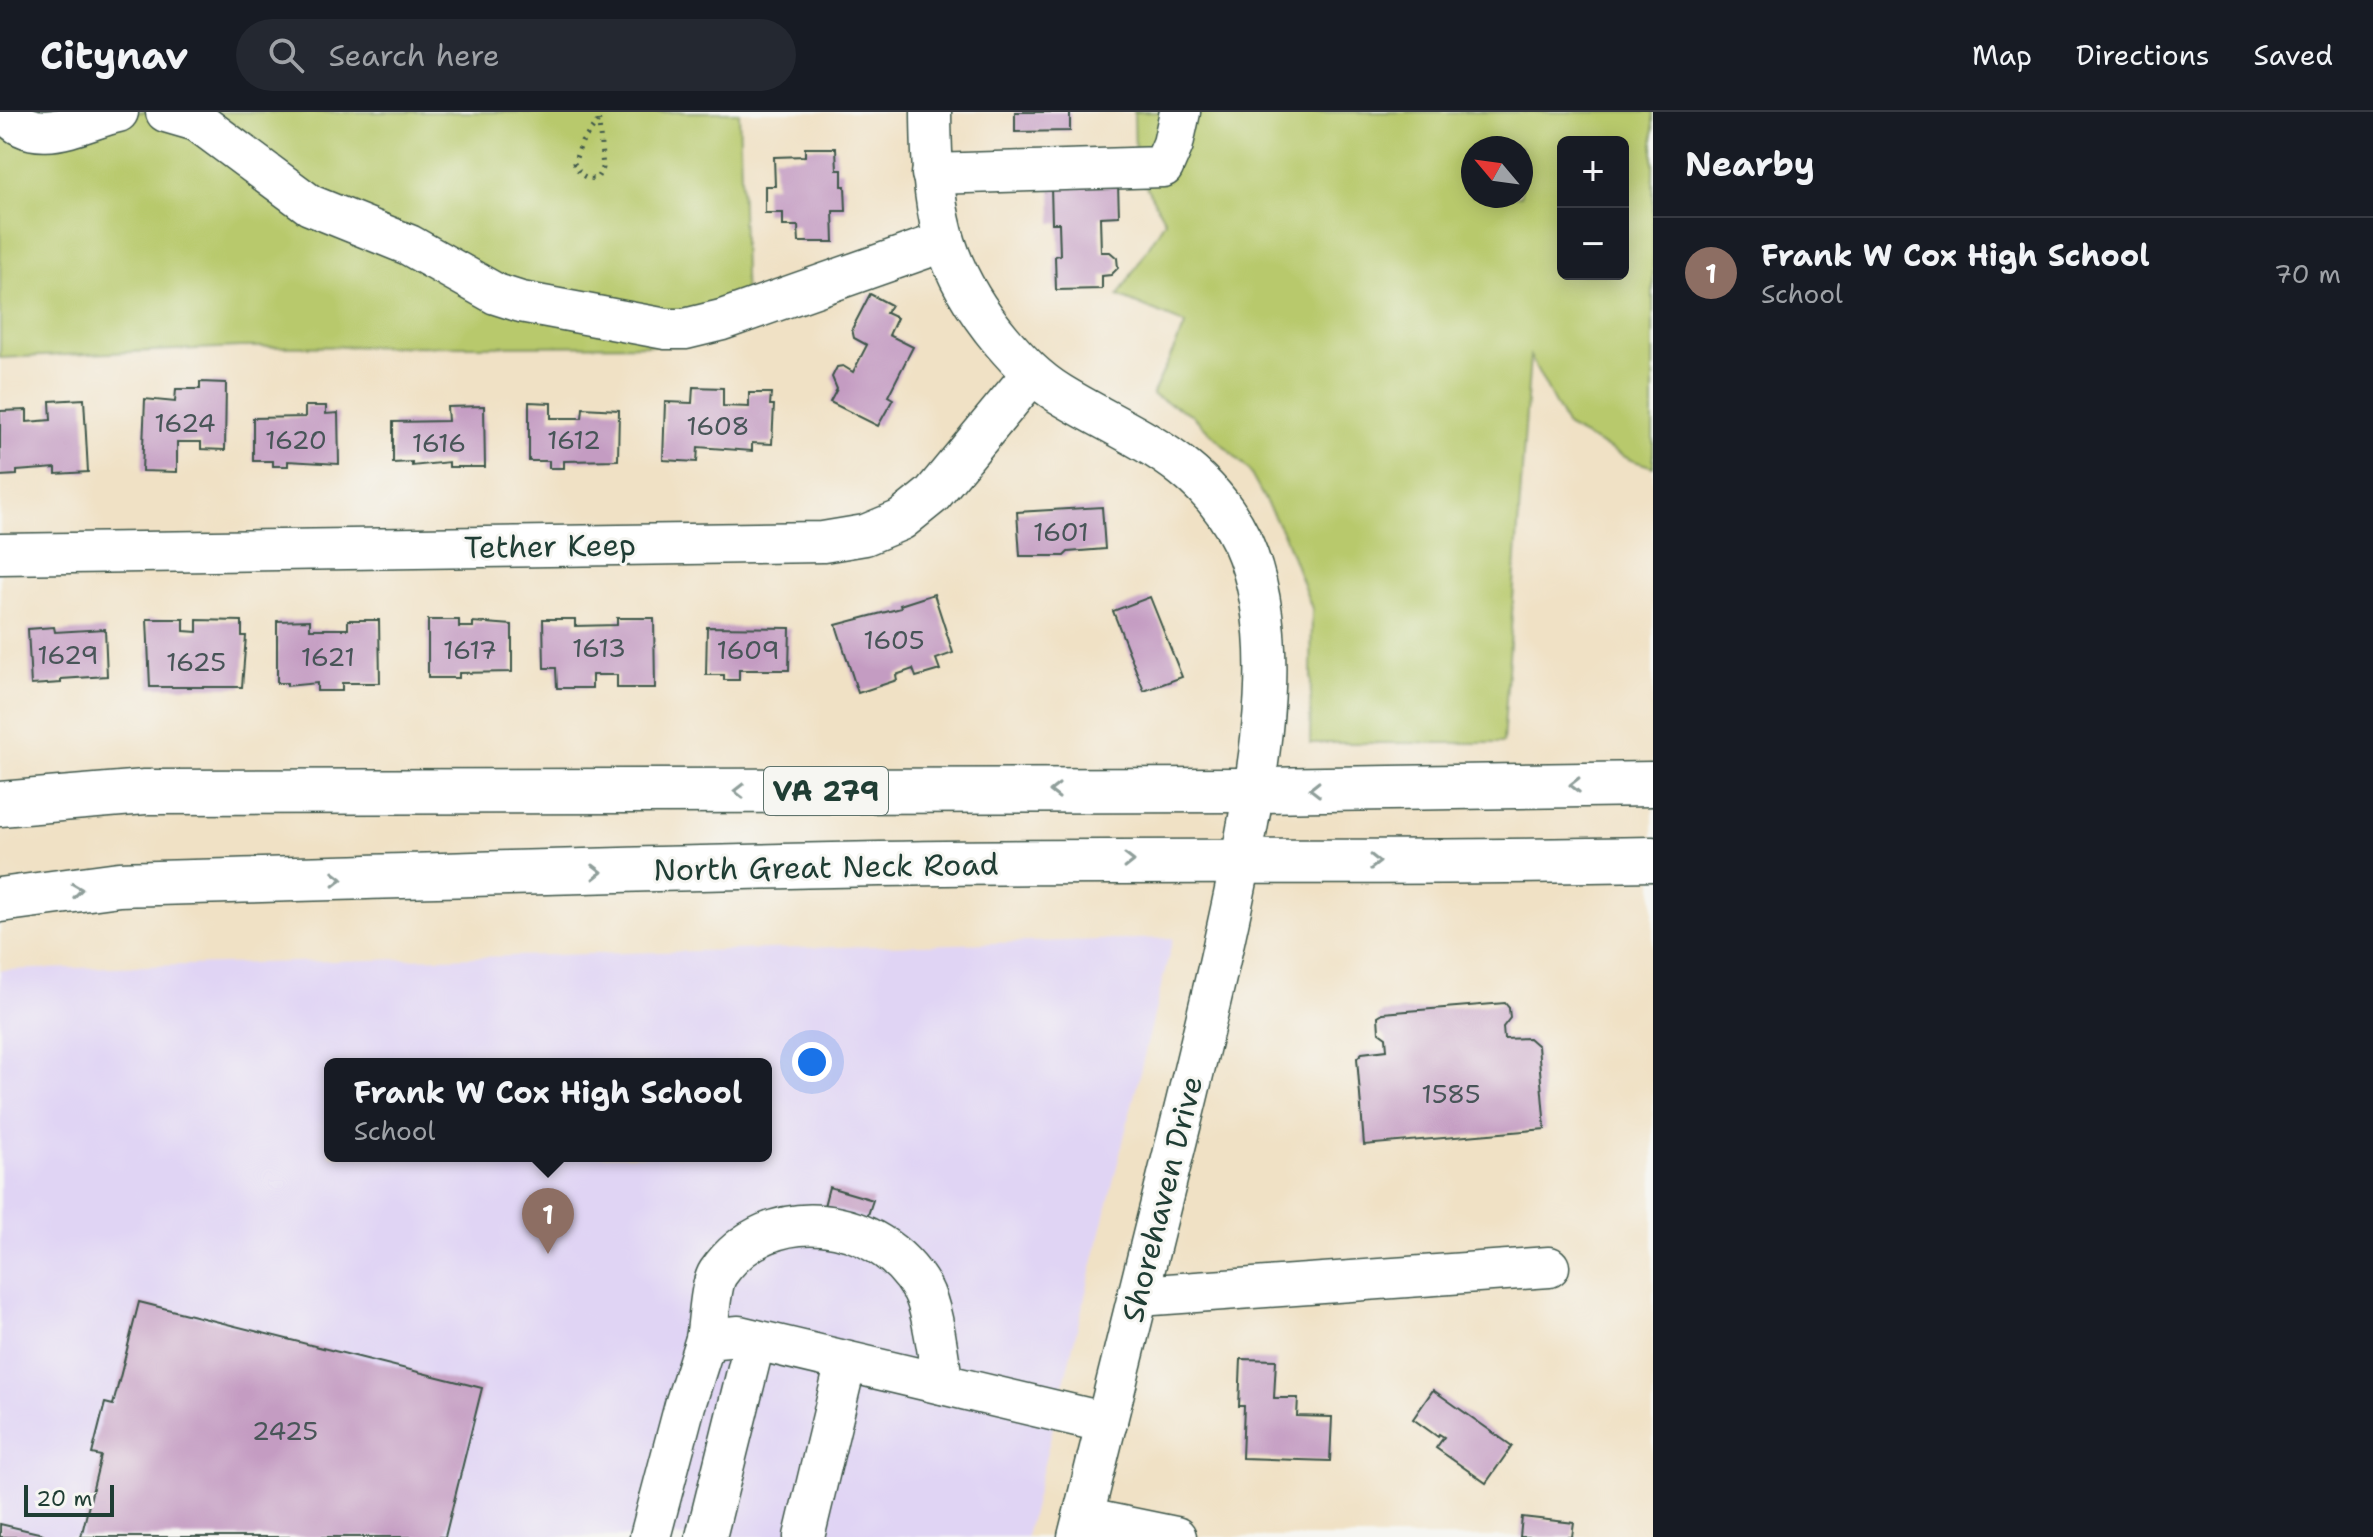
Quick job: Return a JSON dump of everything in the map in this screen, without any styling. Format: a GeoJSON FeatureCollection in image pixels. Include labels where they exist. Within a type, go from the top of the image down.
{"type":"FeatureCollection","features":[{"type":"Feature","properties":{"kind":"main road","name":"VA 279"},"geometry":{"type":"LineString","coordinates":[[0,804],[145,792],[1255,790],[1653,784]]}},
{"type":"Feature","properties":{"kind":"main road","name":"North Great Neck Road"},"geometry":{"type":"LineString","coordinates":[[0,900],[119,884],[939,863],[1241,860],[1472,863],[1653,859]]}},
{"type":"Feature","properties":{"kind":"street"},"geometry":{"type":"LineString","coordinates":[[6,112],[11,119],[27,128],[47,132],[118,112]]}},
{"type":"Feature","properties":{"kind":"street"},"geometry":{"type":"LineString","coordinates":[[166,112],[197,121],[310,205],[409,245],[496,294],[521,302],[666,329],[685,329],[722,320],[943,242]]}},
{"type":"Feature","properties":{"kind":"street","name":"Shorehaven Drive"},"geometry":{"type":"LineString","coordinates":[[931,112],[932,174],[943,242],[979,314],[1031,375],[1155,446],[1197,477],[1222,506],[1240,539],[1252,567],[1261,611],[1265,694],[1255,790],[1222,957],[1080,1528]]}},
{"type":"Feature","properties":{"kind":"street"},"geometry":{"type":"LineString","coordinates":[[932,174],[1163,167],[1173,144],[1180,112]]}},
{"type":"Feature","properties":{"kind":"street","name":"Tether Keep"},"geometry":{"type":"LineString","coordinates":[[0,554],[823,542],[865,535],[901,520],[932,495],[1031,375]]}},
{"type":"Feature","properties":{"kind":"street"},"geometry":{"type":"LineString","coordinates":[[650,1537],[706,1339],[716,1276],[741,1247],[783,1225],[818,1224],[863,1235],[889,1249],[922,1290],[943,1384]]}},
{"type":"Feature","properties":{"kind":"street"},"geometry":{"type":"LineString","coordinates":[[1139,1296],[1549,1267]]}},
{"type":"Feature","properties":{"kind":"street"},"geometry":{"type":"LineString","coordinates":[[706,1339],[739,1336],[1107,1423]]}},
{"type":"Feature","properties":{"kind":"street"},"geometry":{"type":"LineString","coordinates":[[706,1537],[755,1340]]}},
{"type":"Feature","properties":{"kind":"street"},"geometry":{"type":"LineString","coordinates":[[804,1537],[846,1362]]}},
{"type":"Feature","properties":{"kind":"street"},"geometry":{"type":"LineString","coordinates":[[1080,1528],[1176,1537]]}},
{"type":"Feature","properties":{"kind":"path"},"geometry":{"type":"LineString","coordinates":[[598,112],[599,120],[603,168],[597,178],[589,179],[578,173],[574,163],[582,142],[599,120]]}},
{"type":"Feature","properties":{"kind":"shaded area"},"geometry":{"type":"Polygon","coordinates":[[[1173,938],[1026,1537],[0,1537],[0,970],[1173,938]]]}},
{"type":"Feature","properties":{"kind":"green space"},"geometry":{"type":"Polygon","coordinates":[[[0,112],[739,112],[745,306],[688,345],[240,347],[0,358],[0,112]]]}},
{"type":"Feature","properties":{"kind":"green space"},"geometry":{"type":"Polygon","coordinates":[[[1134,112],[1653,112],[1653,467],[1631,460],[1567,427],[1530,356],[1503,743],[1310,743],[1312,609],[1285,537],[1248,469],[1191,414],[1152,395],[1186,324],[1118,296],[1165,221],[1139,174],[1135,158],[1134,112]]]}},
{"type":"Feature","properties":{"kind":"building"},"geometry":{"type":"Polygon","coordinates":[[[1015,112],[1070,112],[1070,131],[1015,132],[1015,112]]]}},
{"type":"Feature","properties":{"kind":"building"},"geometry":{"type":"Polygon","coordinates":[[[805,148],[836,148],[837,170],[842,170],[842,186],[845,186],[846,211],[833,211],[834,242],[799,242],[798,226],[783,226],[783,213],[765,213],[765,186],[775,186],[774,157],[805,156],[805,148]]]}},
{"type":"Feature","properties":{"kind":"building"},"geometry":{"type":"Polygon","coordinates":[[[1118,185],[1119,216],[1100,217],[1101,252],[1110,252],[1117,258],[1118,268],[1111,275],[1102,276],[1102,289],[1056,290],[1055,256],[1060,255],[1059,223],[1052,223],[1051,187],[1118,185]]]}},
{"type":"Feature","properties":{"kind":"building"},"geometry":{"type":"Polygon","coordinates":[[[870,294],[891,305],[886,313],[897,318],[889,335],[913,347],[888,396],[893,399],[878,426],[830,402],[837,389],[832,377],[837,367],[843,366],[853,372],[867,345],[854,338],[852,329],[870,294]]]}},
{"type":"Feature","properties":{"kind":"building"},"geometry":{"type":"Polygon","coordinates":[[[200,382],[226,383],[225,450],[201,449],[201,442],[177,442],[177,472],[142,471],[145,399],[175,402],[176,389],[200,389],[200,382]]]}},
{"type":"Feature","properties":{"kind":"building"},"geometry":{"type":"Polygon","coordinates":[[[693,387],[723,388],[723,406],[749,407],[749,393],[771,393],[770,405],[774,405],[772,444],[752,443],[752,451],[698,447],[697,462],[663,460],[665,402],[692,403],[693,387]]]}},
{"type":"Feature","properties":{"kind":"building"},"geometry":{"type":"Polygon","coordinates":[[[84,399],[88,472],[56,474],[56,468],[17,471],[17,475],[0,476],[0,411],[27,410],[27,422],[51,420],[50,401],[84,399]]]}},
{"type":"Feature","properties":{"kind":"building"},"geometry":{"type":"Polygon","coordinates":[[[529,402],[551,403],[551,418],[582,418],[583,408],[619,410],[618,460],[564,461],[564,468],[549,468],[549,461],[529,461],[529,402]]]}},
{"type":"Feature","properties":{"kind":"building"},"geometry":{"type":"Polygon","coordinates":[[[305,406],[326,406],[326,414],[338,413],[339,464],[288,461],[288,466],[273,466],[273,461],[253,461],[253,418],[305,417],[305,406]]]}},
{"type":"Feature","properties":{"kind":"building"},"geometry":{"type":"Polygon","coordinates":[[[484,406],[485,467],[449,467],[449,462],[412,466],[412,462],[393,463],[393,422],[448,421],[447,407],[484,406]]]}},
{"type":"Feature","properties":{"kind":"building"},"geometry":{"type":"Polygon","coordinates":[[[1102,507],[1105,549],[1068,552],[1064,556],[1020,556],[1017,512],[1102,507]]]}},
{"type":"Feature","properties":{"kind":"building"},"geometry":{"type":"Polygon","coordinates":[[[934,594],[953,653],[936,659],[940,670],[916,677],[913,669],[896,675],[897,680],[858,693],[836,625],[901,608],[900,605],[934,594]]]}},
{"type":"Feature","properties":{"kind":"building"},"geometry":{"type":"Polygon","coordinates":[[[1150,597],[1182,677],[1144,691],[1113,611],[1150,597]]]}},
{"type":"Feature","properties":{"kind":"building"},"geometry":{"type":"Polygon","coordinates":[[[617,618],[654,618],[655,688],[617,688],[617,675],[592,675],[592,688],[557,688],[556,668],[544,668],[543,619],[575,619],[575,626],[617,625],[617,618]]]}},
{"type":"Feature","properties":{"kind":"building"},"geometry":{"type":"Polygon","coordinates":[[[147,619],[184,619],[184,631],[197,632],[197,620],[242,621],[242,636],[246,636],[242,687],[150,687],[147,619]]]}},
{"type":"Feature","properties":{"kind":"building"},"geometry":{"type":"Polygon","coordinates":[[[310,620],[310,629],[348,629],[348,620],[379,620],[380,683],[342,683],[342,691],[317,691],[317,683],[287,686],[287,683],[277,683],[277,621],[310,620]]]}},
{"type":"Feature","properties":{"kind":"building"},"geometry":{"type":"Polygon","coordinates":[[[428,620],[459,620],[459,627],[473,627],[473,622],[512,625],[512,672],[459,673],[459,678],[428,678],[428,620]]]}},
{"type":"Feature","properties":{"kind":"building"},"geometry":{"type":"Polygon","coordinates":[[[54,627],[55,632],[105,629],[107,676],[61,679],[61,683],[31,685],[28,629],[54,627]]]}},
{"type":"Feature","properties":{"kind":"building"},"geometry":{"type":"Polygon","coordinates":[[[707,627],[790,628],[789,670],[739,670],[739,680],[724,680],[724,675],[706,675],[707,627]]]}},
{"type":"Feature","properties":{"kind":"building"},"geometry":{"type":"Polygon","coordinates":[[[1505,1003],[1510,1018],[1503,1027],[1504,1039],[1529,1038],[1538,1046],[1545,1129],[1364,1145],[1357,1058],[1362,1053],[1387,1050],[1386,1037],[1379,1032],[1378,1016],[1383,1013],[1505,1003]]]}},
{"type":"Feature","properties":{"kind":"building"},"geometry":{"type":"Polygon","coordinates":[[[829,1187],[873,1200],[867,1218],[824,1206],[829,1187]]]}},
{"type":"Feature","properties":{"kind":"building"},"geometry":{"type":"Polygon","coordinates":[[[139,1302],[482,1388],[445,1537],[81,1537],[101,1456],[92,1454],[105,1403],[113,1405],[139,1302]]]}},
{"type":"Feature","properties":{"kind":"building"},"geometry":{"type":"Polygon","coordinates":[[[1241,1359],[1276,1360],[1274,1398],[1298,1398],[1297,1416],[1332,1417],[1330,1461],[1242,1458],[1244,1406],[1239,1406],[1241,1359]]]}},
{"type":"Feature","properties":{"kind":"building"},"geometry":{"type":"Polygon","coordinates":[[[1433,1390],[1512,1446],[1486,1483],[1436,1448],[1444,1437],[1439,1434],[1438,1437],[1413,1419],[1433,1390]]]}},
{"type":"Feature","properties":{"kind":"building"},"geometry":{"type":"Polygon","coordinates":[[[1522,1517],[1574,1523],[1572,1537],[1520,1537],[1522,1517]]]}},
{"type":"Feature","properties":{"kind":"building"},"geometry":{"type":"Polygon","coordinates":[[[0,1524],[43,1534],[42,1537],[0,1537],[0,1524]]]}},
{"type":"Feature","properties":{"kind":"place","name":"Frank W Cox High School"},"geometry":{"type":"Point","coordinates":[548,1254]}}]}
